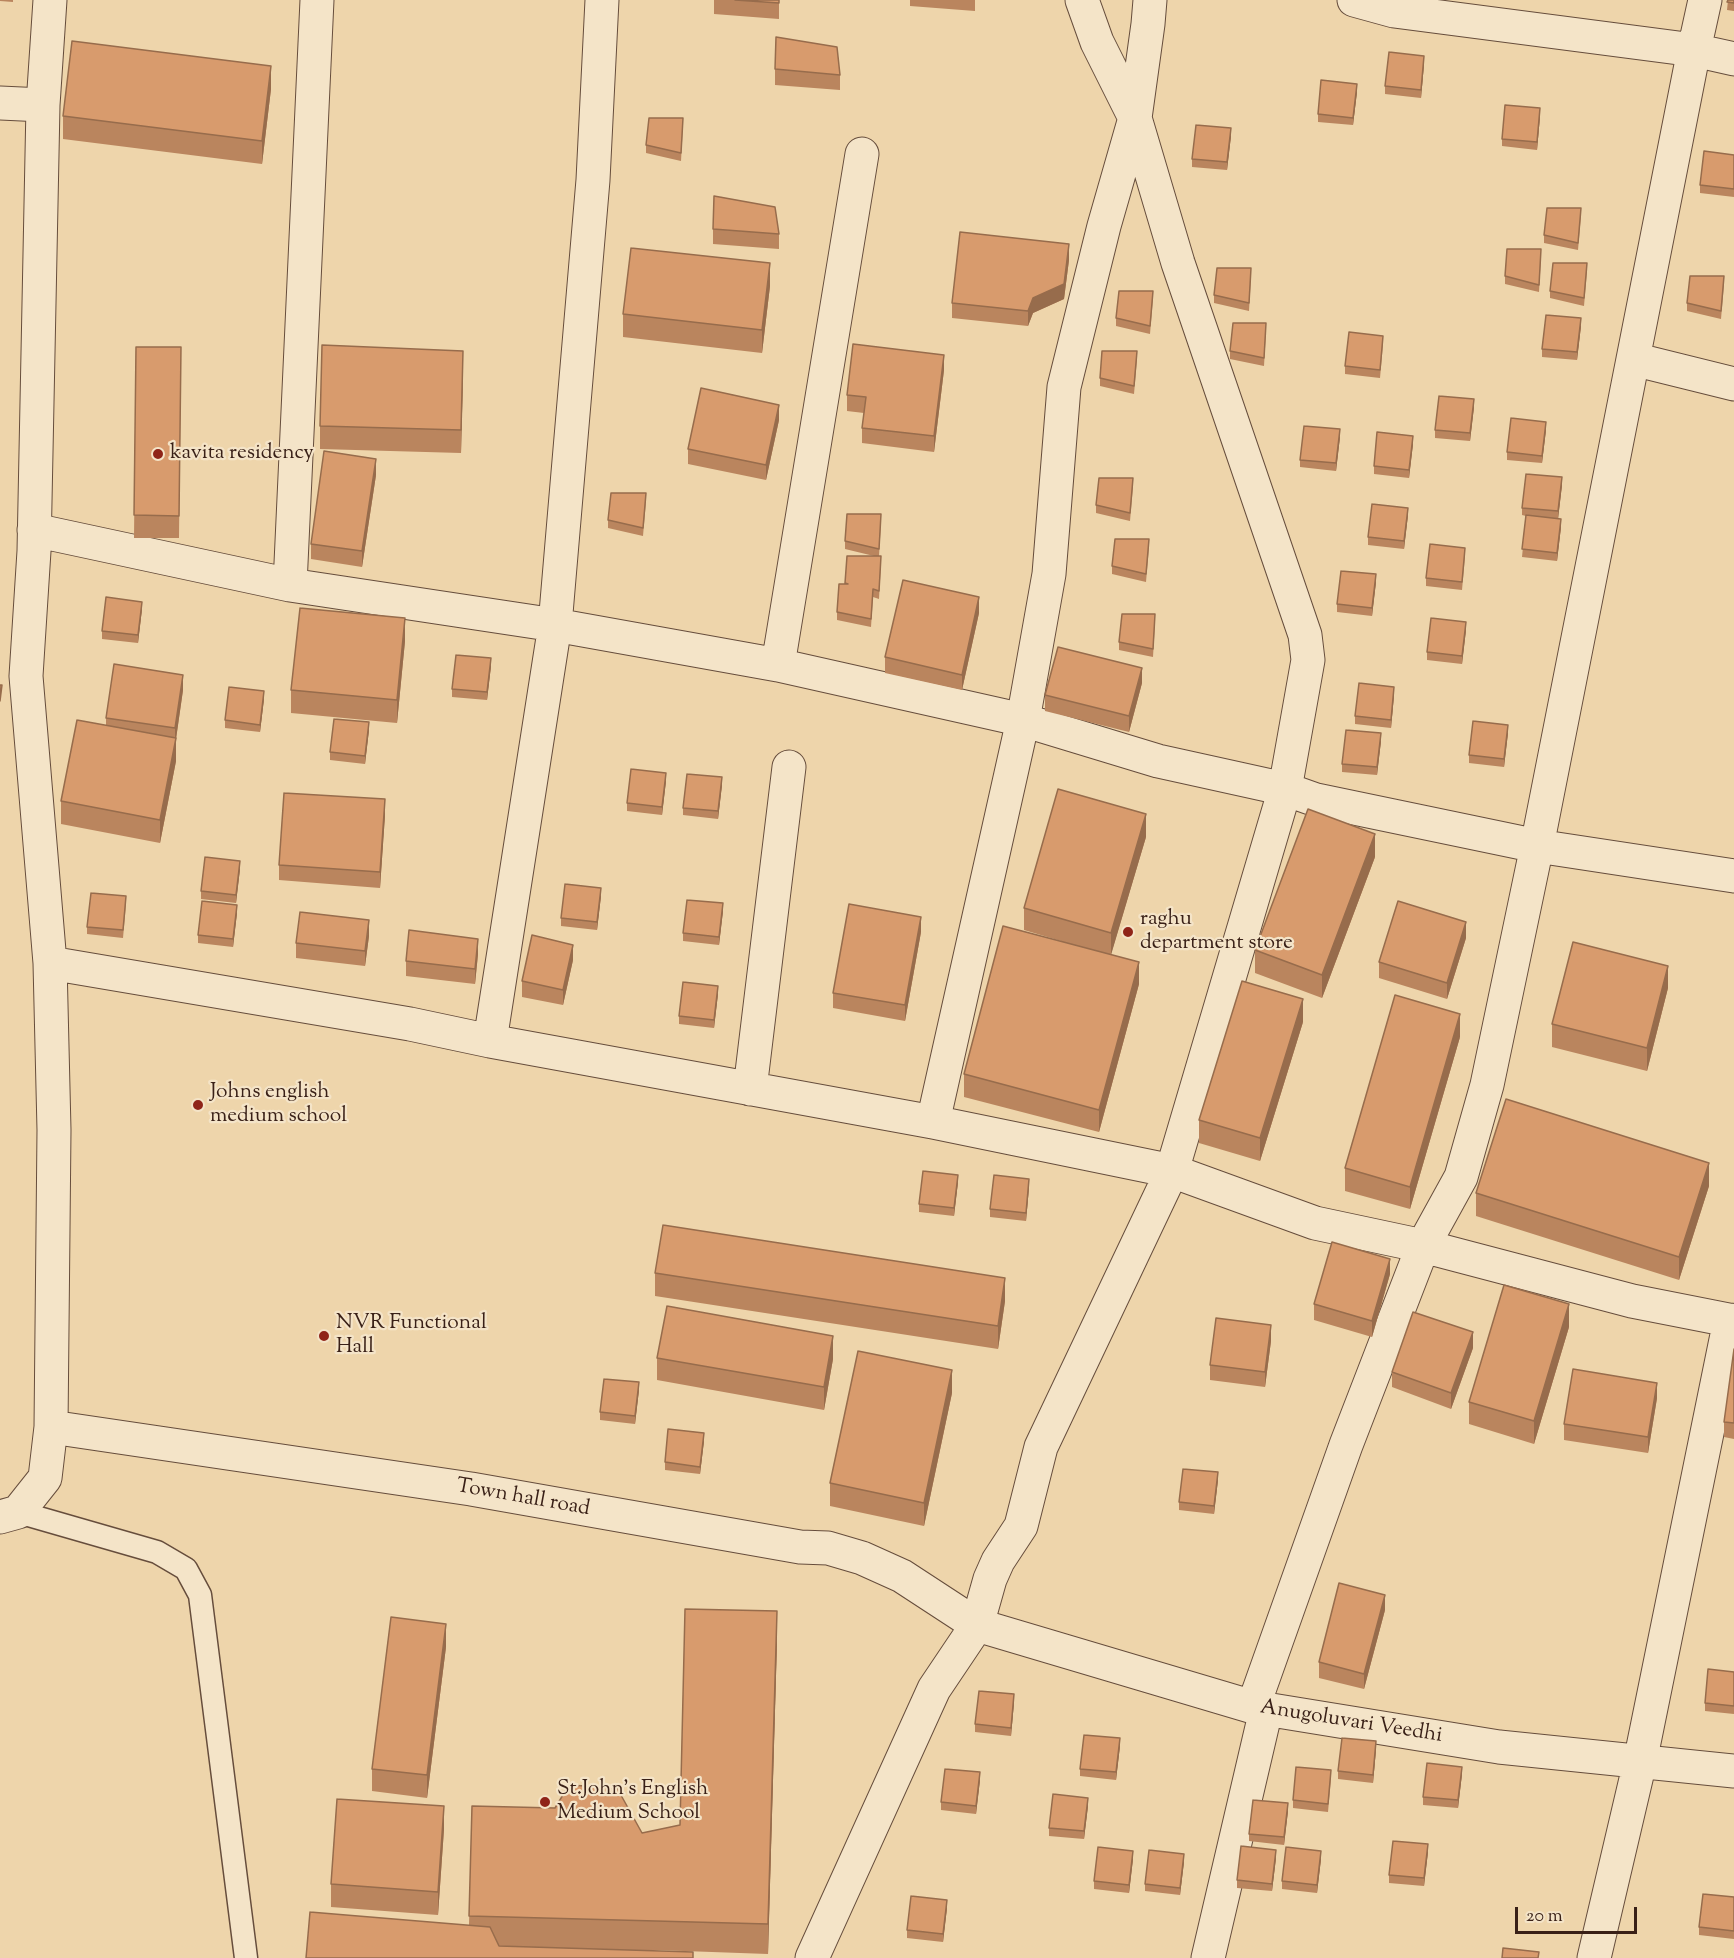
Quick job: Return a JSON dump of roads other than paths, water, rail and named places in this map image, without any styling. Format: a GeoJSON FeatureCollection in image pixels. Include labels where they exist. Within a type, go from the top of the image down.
{"type":"FeatureCollection","features":[{"type":"Feature","properties":{"kind":"street"},"geometry":{"type":"LineString","coordinates":[[9,1514],[45,1478],[51,1427],[54,1130],[50,963],[13,674],[34,530],[43,105],[51,0]]}},
{"type":"Feature","properties":{"kind":"street"},"geometry":{"type":"LineString","coordinates":[[290,585],[317,0]]}},
{"type":"Feature","properties":{"kind":"street"},"geometry":{"type":"LineString","coordinates":[[490,1041],[555,625],[593,180],[602,0]]}},
{"type":"Feature","properties":{"kind":"street"},"geometry":{"type":"LineString","coordinates":[[818,1957],[934,1689],[977,1625],[990,1579],[998,1561],[1021,1526],[1041,1447],[1172,1171],[1285,789],[1308,660],[1305,635],[1178,263],[1135,118],[1097,42],[1082,0]]}},
{"type":"Feature","properties":{"kind":"street"},"geometry":{"type":"LineString","coordinates":[[933,1122],[1023,720],[1049,574],[1064,387],[1104,226],[1135,118],[1150,0]]}},
{"type":"Feature","properties":{"kind":"street"},"geometry":{"type":"LineString","coordinates":[[1354,0],[1394,11],[1694,50],[1734,59]]}},
{"type":"Feature","properties":{"kind":"street"},"geometry":{"type":"LineString","coordinates":[[1208,1958],[1260,1708],[1346,1445],[1423,1246],[1461,1177],[1487,1085],[1537,846],[1705,0]]}},
{"type":"Feature","properties":{"kind":"street"},"geometry":{"type":"LineString","coordinates":[[0,103],[43,105]]}},
{"type":"Feature","properties":{"kind":"street"},"geometry":{"type":"LineString","coordinates":[[778,665],[862,154]]}},
{"type":"Feature","properties":{"kind":"street"},"geometry":{"type":"LineString","coordinates":[[1633,359],[1734,384]]}},
{"type":"Feature","properties":{"kind":"street"},"geometry":{"type":"LineString","coordinates":[[34,530],[290,585],[555,625],[778,665],[1023,720],[1158,761],[1285,789],[1316,800],[1537,846],[1734,876]]}},
{"type":"Feature","properties":{"kind":"street"},"geometry":{"type":"LineString","coordinates":[[750,1089],[789,767]]}},
{"type":"Feature","properties":{"kind":"street"},"geometry":{"type":"LineString","coordinates":[[50,963],[410,1024],[490,1041],[933,1122],[1172,1171],[1316,1223],[1423,1246],[1632,1301],[1732,1321],[1640,1762],[1594,1958]]}},
{"type":"Feature","properties":{"kind":"street","name":"Town hall road"},"geometry":{"type":"LineString","coordinates":[[51,1427],[471,1489],[800,1547],[828,1548],[862,1558],[902,1576],[977,1625]]}},
{"type":"Feature","properties":{"kind":"street","name":"Anugoluvari Veedhi"},"geometry":{"type":"LineString","coordinates":[[977,1625],[1260,1708],[1499,1747],[1734,1771]]}},
{"type":"Feature","properties":{"kind":"lane"},"geometry":{"type":"LineString","coordinates":[[9,1514],[157,1552],[186,1569],[200,1595],[246,1958]]}},
{"type":"Feature","properties":{"kind":"place","name":"kavita residency"},"geometry":{"type":"Point","coordinates":[158,454]}},
{"type":"Feature","properties":{"kind":"place","name":"raghu department store"},"geometry":{"type":"Point","coordinates":[1128,932]}},
{"type":"Feature","properties":{"kind":"place","name":"Johns english medium school"},"geometry":{"type":"Point","coordinates":[198,1105]}},
{"type":"Feature","properties":{"kind":"place","name":"NVR Functional Hall"},"geometry":{"type":"Point","coordinates":[324,1336]}},
{"type":"Feature","properties":{"kind":"place","name":"St.John's English Medium School"},"geometry":{"type":"Point","coordinates":[545,1802]}}]}
